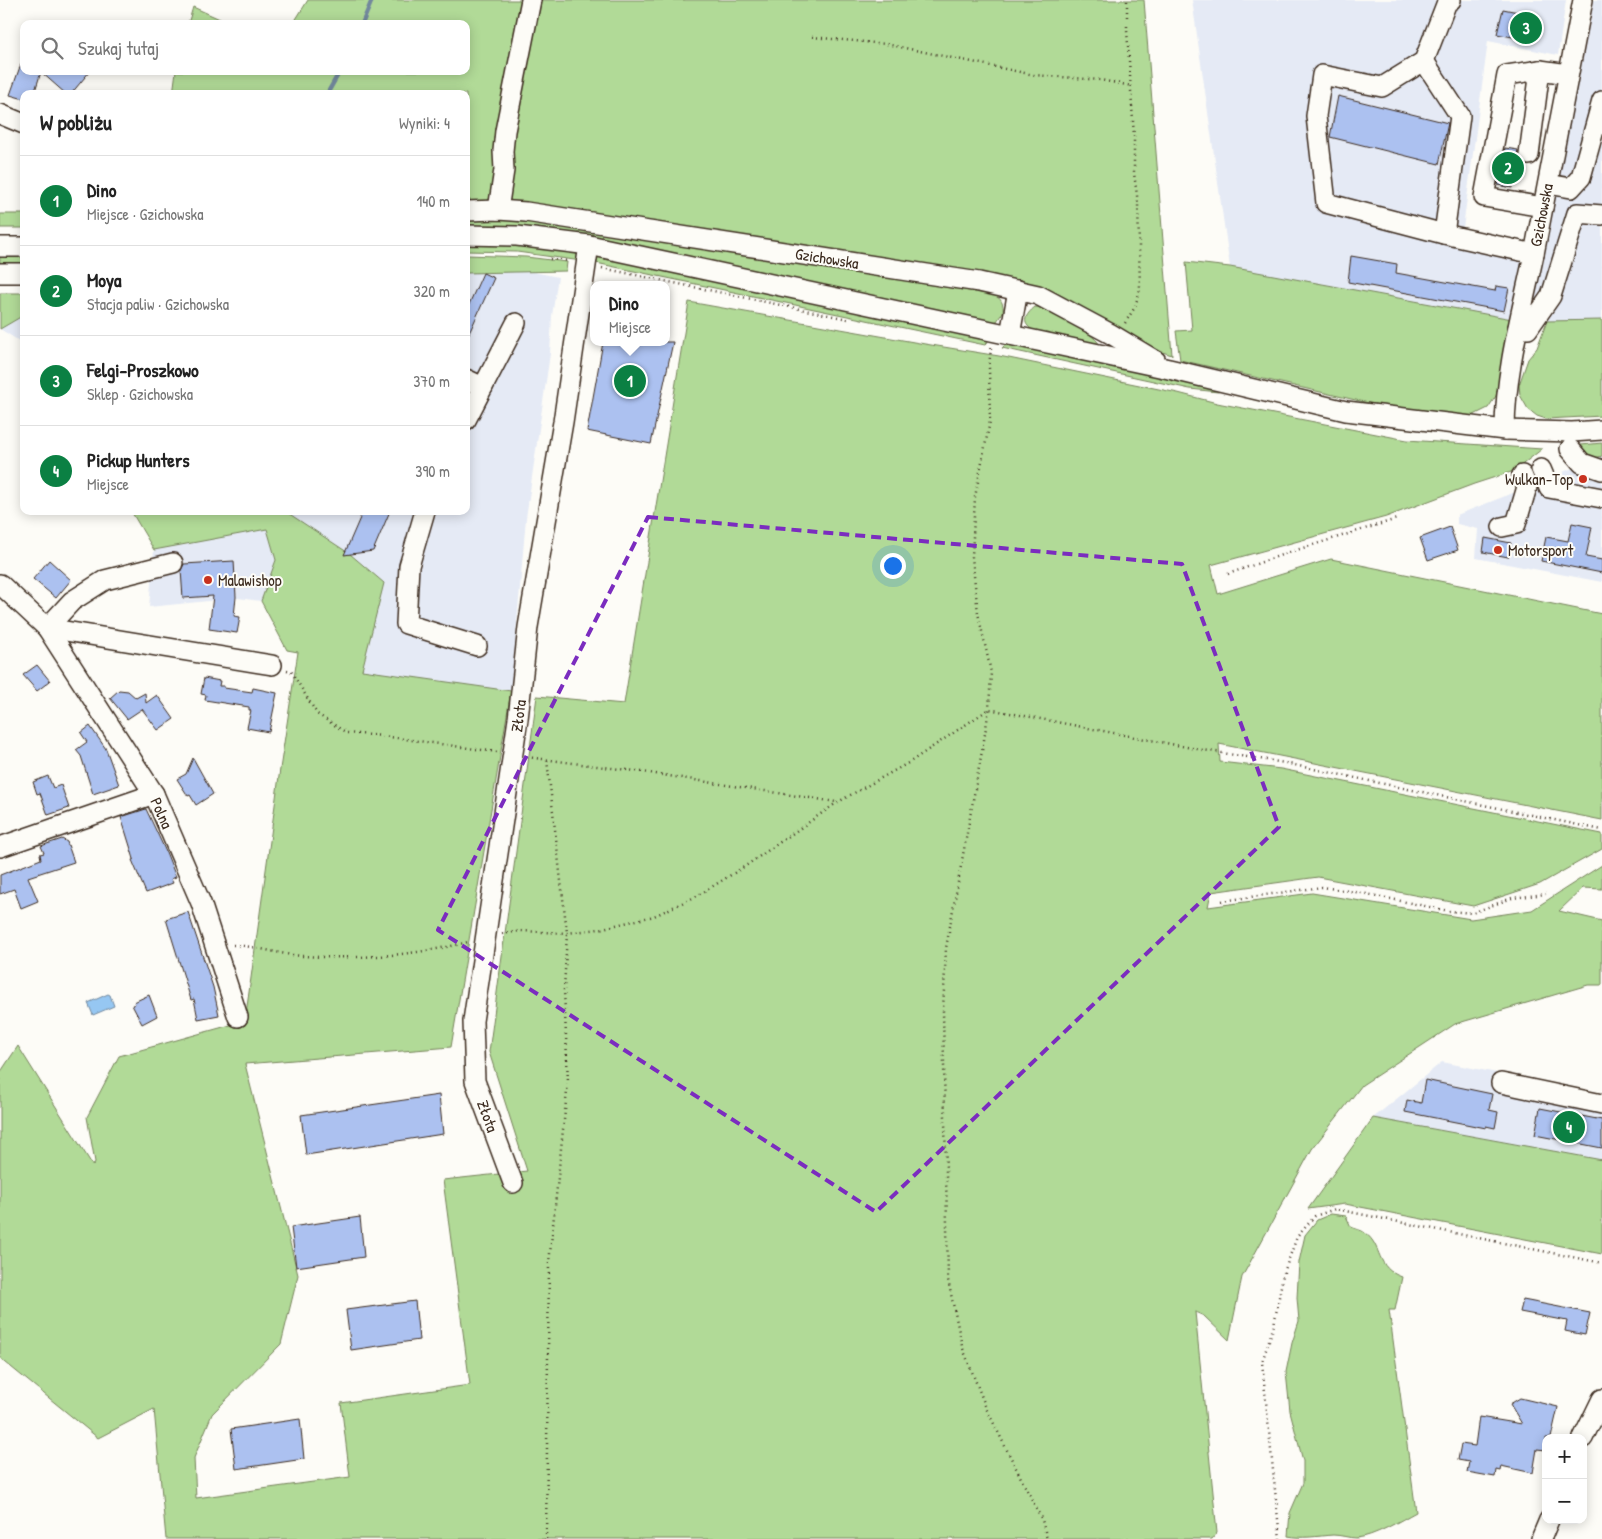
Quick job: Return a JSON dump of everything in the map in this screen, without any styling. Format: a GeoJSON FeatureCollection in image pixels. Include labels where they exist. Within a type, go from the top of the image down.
{"type":"FeatureCollection","features":[{"type":"Feature","properties":{"kind":"street"},"geometry":{"type":"LineString","coordinates":[[498,210],[504,170],[505,132],[531,0]]}},
{"type":"Feature","properties":{"kind":"street"},"geometry":{"type":"LineString","coordinates":[[1451,0],[1447,2],[1424,61],[1382,87],[1322,75],[1316,116],[1326,202],[1444,234],[1534,254]]}},
{"type":"Feature","properties":{"kind":"street","name":"Gzichowska"},"geometry":{"type":"LineString","coordinates":[[1504,430],[1505,410],[1518,328],[1583,0]]}},
{"type":"Feature","properties":{"kind":"street"},"geometry":{"type":"LineString","coordinates":[[1424,61],[1460,116],[1444,234]]}},
{"type":"Feature","properties":{"kind":"street"},"geometry":{"type":"LineString","coordinates":[[1543,207],[1484,197],[1507,74],[1540,70],[1568,74]]}},
{"type":"Feature","properties":{"kind":"street"},"geometry":{"type":"LineString","coordinates":[[1529,155],[1540,70]]}},
{"type":"Feature","properties":{"kind":"street"},"geometry":{"type":"LineString","coordinates":[[1548,184],[1570,188],[1581,177],[1602,100]]}},
{"type":"Feature","properties":{"kind":"street"},"geometry":{"type":"LineString","coordinates":[[0,114],[20,122]]}},
{"type":"Feature","properties":{"kind":"street","name":"Gzichowska"},"geometry":{"type":"LineString","coordinates":[[470,211],[526,212],[979,282],[1038,294],[1117,337],[1169,369]]}},
{"type":"Feature","properties":{"kind":"street"},"geometry":{"type":"LineString","coordinates":[[1518,328],[1528,329],[1551,296],[1577,213],[1602,214]]}},
{"type":"Feature","properties":{"kind":"street","name":"Gzichowska"},"geometry":{"type":"LineString","coordinates":[[470,235],[517,236],[589,245],[1169,369],[1346,411],[1504,430],[1572,432],[1602,430]]}},
{"type":"Feature","properties":{"kind":"street","name":"Złota"},"geometry":{"type":"LineString","coordinates":[[513,1183],[475,1081],[473,1021],[512,755],[528,627],[563,422],[589,245]]}},
{"type":"Feature","properties":{"kind":"street"},"geometry":{"type":"LineString","coordinates":[[0,247],[20,247]]}},
{"type":"Feature","properties":{"kind":"street"},"geometry":{"type":"LineString","coordinates":[[0,273],[20,273]]}},
{"type":"Feature","properties":{"kind":"street"},"geometry":{"type":"LineString","coordinates":[[1003,333],[1018,290]]}},
{"type":"Feature","properties":{"kind":"street"},"geometry":{"type":"LineString","coordinates":[[470,402],[474,383],[516,324]]}},
{"type":"Feature","properties":{"kind":"street"},"geometry":{"type":"LineString","coordinates":[[1570,449],[1582,463],[1602,470]]}},
{"type":"Feature","properties":{"kind":"street"},"geometry":{"type":"LineString","coordinates":[[1541,469],[1549,488],[1602,498]]}},
{"type":"Feature","properties":{"kind":"street"},"geometry":{"type":"LineString","coordinates":[[1502,527],[1516,524],[1527,487],[1522,476]]}},
{"type":"Feature","properties":{"kind":"street"},"geometry":{"type":"LineString","coordinates":[[424,515],[409,566],[406,624],[477,646]]}},
{"type":"Feature","properties":{"kind":"street"},"geometry":{"type":"LineString","coordinates":[[47,628],[72,601],[104,580],[173,563]]}},
{"type":"Feature","properties":{"kind":"street","name":"Polna"},"geometry":{"type":"LineString","coordinates":[[0,584],[47,628],[154,794],[201,903],[238,1017]]}},
{"type":"Feature","properties":{"kind":"street"},"geometry":{"type":"LineString","coordinates":[[47,628],[272,665]]}},
{"type":"Feature","properties":{"kind":"street"},"geometry":{"type":"LineString","coordinates":[[0,847],[154,794]]}},
{"type":"Feature","properties":{"kind":"street"},"geometry":{"type":"LineString","coordinates":[[1501,1083],[1602,1104]]}},
{"type":"Feature","properties":{"kind":"street"},"geometry":{"type":"LineString","coordinates":[[1585,1434],[1602,1400]]}},
{"type":"Feature","properties":{"kind":"street"},"geometry":{"type":"LineString","coordinates":[[1541,1539],[1547,1524]]}},
{"type":"Feature","properties":{"kind":"path"},"geometry":{"type":"LineString","coordinates":[[1117,337],[1135,307],[1140,289],[1138,203],[1134,173],[1132,86],[1127,30],[1127,0]]}},
{"type":"Feature","properties":{"kind":"path"},"geometry":{"type":"LineString","coordinates":[[812,37],[886,44],[1034,75],[1100,80],[1132,86]]}},
{"type":"Feature","properties":{"kind":"path"},"geometry":{"type":"LineString","coordinates":[[1003,333],[991,348],[989,366],[990,421],[975,497],[972,557],[978,613],[991,672],[989,709],[946,948],[943,1010],[948,1280],[962,1346],[983,1399],[1042,1520],[1047,1539]]}},
{"type":"Feature","properties":{"kind":"path"},"geometry":{"type":"LineString","coordinates":[[1228,574],[1290,552],[1397,519]]}},
{"type":"Feature","properties":{"kind":"path"},"geometry":{"type":"LineString","coordinates":[[272,665],[291,671],[317,714],[346,733],[383,736],[643,772],[838,802]]}},
{"type":"Feature","properties":{"kind":"path"},"geometry":{"type":"LineString","coordinates":[[216,950],[234,945],[304,956],[357,956],[398,953],[452,946],[485,937],[520,932],[567,933],[599,929],[654,916],[697,896],[747,865],[838,802],[910,762],[989,709],[1197,749],[1286,763],[1602,830]]}},
{"type":"Feature","properties":{"kind":"path"},"geometry":{"type":"LineString","coordinates":[[546,1539],[549,1263],[568,1082],[564,990],[567,933],[547,760]]}},
{"type":"Feature","properties":{"kind":"path"},"geometry":{"type":"LineString","coordinates":[[1222,902],[1322,888],[1449,911],[1472,913],[1512,898],[1546,894]]}},
{"type":"Feature","properties":{"kind":"path"},"geometry":{"type":"LineString","coordinates":[[1280,1539],[1262,1362],[1274,1325],[1286,1267],[1297,1236],[1315,1216],[1335,1209],[1602,1263]]}},
{"type":"Feature","properties":{"kind":"highlighted area"},"geometry":{"type":"Polygon","coordinates":[[[648,517],[1182,564],[1279,827],[876,1212],[438,930],[648,517]]]}},
{"type":"Feature","properties":{"kind":"shaded area"},"geometry":{"type":"Polygon","coordinates":[[[1192,0],[1566,0],[1558,55],[1488,41],[1463,228],[1526,243],[1512,319],[1230,267],[1192,0]]]}},
{"type":"Feature","properties":{"kind":"shaded area"},"geometry":{"type":"Polygon","coordinates":[[[1590,0],[1602,0],[1602,320],[1526,322],[1560,169],[1590,0]]]}},
{"type":"Feature","properties":{"kind":"shaded area"},"geometry":{"type":"Polygon","coordinates":[[[514,268],[558,277],[552,316],[550,354],[526,518],[511,691],[362,670],[384,583],[350,554],[290,515],[470,515],[470,272],[495,273],[514,268]]]}},
{"type":"Feature","properties":{"kind":"shaded area"},"geometry":{"type":"Polygon","coordinates":[[[20,317],[20,342],[0,329],[20,317]]]}},
{"type":"Feature","properties":{"kind":"shaded area","name":"Wulkan-Top"},"geometry":{"type":"Polygon","coordinates":[[[1602,456],[1602,493],[1564,486],[1563,472],[1602,456]]]}},
{"type":"Feature","properties":{"kind":"shaded area"},"geometry":{"type":"Polygon","coordinates":[[[1533,485],[1547,496],[1602,507],[1602,582],[1476,558],[1478,529],[1457,524],[1457,515],[1533,485]]]}},
{"type":"Feature","properties":{"kind":"shaded area"},"geometry":{"type":"Polygon","coordinates":[[[267,529],[276,560],[261,601],[238,598],[149,607],[154,550],[267,529]]]}},
{"type":"Feature","properties":{"kind":"shaded area"},"geometry":{"type":"Polygon","coordinates":[[[1442,1062],[1602,1094],[1602,1160],[1373,1118],[1442,1062]]]}},
{"type":"Feature","properties":{"kind":"green space"},"geometry":{"type":"Polygon","coordinates":[[[308,0],[1144,0],[1172,355],[1159,351],[1032,286],[973,272],[546,205],[470,202],[470,90],[174,90],[175,75],[470,75],[470,20],[296,20],[308,0]]]}},
{"type":"Feature","properties":{"kind":"green space"},"geometry":{"type":"Polygon","coordinates":[[[193,7],[222,20],[189,20],[193,7]]]}},
{"type":"Feature","properties":{"kind":"green space"},"geometry":{"type":"Polygon","coordinates":[[[0,214],[20,214],[20,228],[0,228],[0,214]]]}},
{"type":"Feature","properties":{"kind":"green space"},"geometry":{"type":"Polygon","coordinates":[[[485,218],[554,224],[994,295],[999,298],[1003,306],[1003,312],[997,321],[993,322],[470,227],[470,219],[485,218]]]}},
{"type":"Feature","properties":{"kind":"green space"},"geometry":{"type":"Polygon","coordinates":[[[470,242],[564,249],[985,338],[988,341],[985,345],[596,263],[517,252],[470,251],[470,242]]]}},
{"type":"Feature","properties":{"kind":"green space"},"geometry":{"type":"Polygon","coordinates":[[[470,255],[526,257],[567,262],[566,271],[470,273],[470,255]]]}},
{"type":"Feature","properties":{"kind":"green space"},"geometry":{"type":"Polygon","coordinates":[[[0,257],[20,257],[20,265],[0,264],[0,257]]]}},
{"type":"Feature","properties":{"kind":"green space"},"geometry":{"type":"Polygon","coordinates":[[[1186,262],[1230,267],[1512,319],[1496,396],[1488,408],[1470,417],[1404,411],[1180,360],[1176,331],[1192,330],[1186,262]]]}},
{"type":"Feature","properties":{"kind":"green space"},"geometry":{"type":"Polygon","coordinates":[[[0,293],[20,293],[20,317],[0,329],[0,293]]]}},
{"type":"Feature","properties":{"kind":"green space"},"geometry":{"type":"Polygon","coordinates":[[[689,302],[999,356],[1178,393],[1217,403],[1407,440],[1542,449],[1514,471],[1386,517],[1211,565],[1218,594],[1331,559],[1602,614],[1602,820],[1219,744],[1220,762],[1281,769],[1602,834],[1602,849],[1540,884],[1473,906],[1318,877],[1211,892],[1208,907],[1312,893],[1471,919],[1532,910],[1602,865],[1602,889],[1583,888],[1559,911],[1602,921],[1602,985],[1588,985],[1455,1024],[1362,1085],[1312,1149],[1242,1277],[1229,1340],[1204,1316],[1195,1312],[1217,1533],[1212,1539],[166,1539],[154,1409],[98,1438],[0,1358],[0,1073],[18,1046],[93,1166],[95,1162],[87,1117],[119,1056],[245,1021],[298,652],[287,650],[261,601],[276,560],[267,529],[154,550],[133,515],[291,515],[350,554],[384,583],[362,670],[511,691],[451,1047],[245,1064],[298,1275],[281,1344],[212,1414],[194,1458],[196,1498],[350,1477],[341,1403],[470,1385],[443,1180],[527,1171],[489,1052],[537,696],[624,704],[689,302]]]}},
{"type":"Feature","properties":{"kind":"green space"},"geometry":{"type":"Polygon","coordinates":[[[1035,307],[1050,311],[1070,322],[1089,334],[1099,344],[1033,330],[1027,325],[1026,319],[1035,307]]]}},
{"type":"Feature","properties":{"kind":"green space"},"geometry":{"type":"Polygon","coordinates":[[[1602,320],[1602,416],[1546,419],[1537,416],[1528,409],[1520,395],[1519,385],[1528,359],[1537,348],[1547,321],[1602,320]]]}},
{"type":"Feature","properties":{"kind":"green space"},"geometry":{"type":"Polygon","coordinates":[[[1006,344],[1226,389],[1218,392],[1190,389],[1002,348],[1006,344]]]}},
{"type":"Feature","properties":{"kind":"green space"},"geometry":{"type":"Polygon","coordinates":[[[1602,443],[1602,456],[1591,459],[1581,445],[1602,443]]]}},
{"type":"Feature","properties":{"kind":"green space"},"geometry":{"type":"Polygon","coordinates":[[[1373,1118],[1602,1160],[1602,1254],[1345,1204],[1308,1209],[1373,1118]]]}},
{"type":"Feature","properties":{"kind":"green space"},"geometry":{"type":"Polygon","coordinates":[[[1331,1214],[1346,1216],[1351,1227],[1364,1232],[1371,1238],[1383,1263],[1393,1273],[1402,1277],[1395,1310],[1389,1310],[1416,1512],[1387,1528],[1363,1537],[1353,1538],[1333,1535],[1294,1537],[1288,1536],[1290,1513],[1303,1483],[1303,1461],[1290,1411],[1286,1372],[1299,1321],[1297,1298],[1299,1262],[1305,1235],[1317,1220],[1331,1214]]]}},
{"type":"Feature","properties":{"kind":"water"},"geometry":{"type":"Polygon","coordinates":[[[108,994],[114,1006],[93,1015],[88,1003],[108,994]]]}},
{"type":"Feature","properties":{"kind":"building"},"geometry":{"type":"Polygon","coordinates":[[[1503,9],[1523,13],[1518,38],[1497,34],[1503,9]]]}},
{"type":"Feature","properties":{"kind":"building"},"geometry":{"type":"Polygon","coordinates":[[[20,67],[20,75],[40,75],[35,90],[20,90],[20,98],[10,95],[20,67]]]}},
{"type":"Feature","properties":{"kind":"building"},"geometry":{"type":"Polygon","coordinates":[[[44,75],[87,75],[74,90],[61,90],[44,75]]]}},
{"type":"Feature","properties":{"kind":"building"},"geometry":{"type":"Polygon","coordinates":[[[1338,96],[1448,123],[1439,164],[1330,137],[1338,96]]]}},
{"type":"Feature","properties":{"kind":"building"},"geometry":{"type":"Polygon","coordinates":[[[1505,148],[1518,150],[1512,188],[1498,185],[1505,148]]]}},
{"type":"Feature","properties":{"kind":"building"},"geometry":{"type":"Polygon","coordinates":[[[1351,256],[1397,264],[1396,273],[1495,291],[1496,286],[1509,288],[1504,311],[1348,282],[1351,256]]]}},
{"type":"Feature","properties":{"kind":"building"},"geometry":{"type":"Polygon","coordinates":[[[483,273],[494,278],[470,331],[470,302],[483,273]]]}},
{"type":"Feature","properties":{"kind":"building"},"geometry":{"type":"Polygon","coordinates":[[[670,342],[673,342],[651,444],[587,431],[602,346],[670,346],[670,342]]]}},
{"type":"Feature","properties":{"kind":"building"},"geometry":{"type":"Polygon","coordinates":[[[361,515],[388,515],[373,551],[344,555],[361,515]]]}},
{"type":"Feature","properties":{"kind":"building"},"geometry":{"type":"Polygon","coordinates":[[[1572,523],[1592,527],[1586,557],[1602,560],[1602,573],[1541,561],[1546,537],[1568,541],[1572,523]]]}},
{"type":"Feature","properties":{"kind":"building"},"geometry":{"type":"Polygon","coordinates":[[[1450,527],[1458,550],[1428,560],[1420,538],[1450,527]]]}},
{"type":"Feature","properties":{"kind":"building"},"geometry":{"type":"Polygon","coordinates":[[[1485,538],[1511,543],[1508,557],[1483,552],[1485,538]]]}},
{"type":"Feature","properties":{"kind":"building"},"geometry":{"type":"Polygon","coordinates":[[[49,560],[71,580],[56,598],[33,579],[49,560]]]}},
{"type":"Feature","properties":{"kind":"building","name":"Malawishop"},"geometry":{"type":"Polygon","coordinates":[[[234,561],[236,597],[234,616],[240,617],[237,633],[209,629],[213,596],[183,598],[181,570],[184,564],[234,561]]]}},
{"type":"Feature","properties":{"kind":"building"},"geometry":{"type":"Polygon","coordinates":[[[37,665],[50,681],[37,691],[23,675],[37,665]]]}},
{"type":"Feature","properties":{"kind":"building"},"geometry":{"type":"Polygon","coordinates":[[[204,678],[220,681],[219,686],[224,686],[224,688],[252,692],[253,688],[277,693],[269,732],[247,728],[251,710],[249,710],[249,707],[205,700],[206,695],[201,694],[204,678]]]}},
{"type":"Feature","properties":{"kind":"building"},"geometry":{"type":"Polygon","coordinates":[[[119,690],[128,691],[136,698],[145,693],[146,703],[157,695],[174,719],[158,730],[142,709],[127,719],[110,698],[119,690]]]}},
{"type":"Feature","properties":{"kind":"building"},"geometry":{"type":"Polygon","coordinates":[[[90,726],[106,749],[119,785],[93,794],[81,756],[76,750],[87,742],[81,733],[90,726]]]}},
{"type":"Feature","properties":{"kind":"building"},"geometry":{"type":"Polygon","coordinates":[[[193,758],[213,794],[196,805],[177,779],[186,774],[193,758]]]}},
{"type":"Feature","properties":{"kind":"building"},"geometry":{"type":"Polygon","coordinates":[[[48,776],[53,788],[61,785],[69,808],[48,815],[40,793],[37,794],[33,782],[48,776]]]}},
{"type":"Feature","properties":{"kind":"building"},"geometry":{"type":"Polygon","coordinates":[[[146,809],[176,877],[171,879],[173,883],[146,893],[132,860],[134,859],[121,817],[146,809]]]}},
{"type":"Feature","properties":{"kind":"building"},"geometry":{"type":"Polygon","coordinates":[[[62,839],[67,842],[74,862],[28,877],[38,901],[21,908],[14,889],[0,894],[0,875],[41,859],[40,854],[44,853],[41,846],[62,839]]]}},
{"type":"Feature","properties":{"kind":"building"},"geometry":{"type":"Polygon","coordinates":[[[188,912],[213,987],[219,1015],[198,1019],[194,999],[191,1000],[166,919],[188,912]]]}},
{"type":"Feature","properties":{"kind":"building"},"geometry":{"type":"Polygon","coordinates":[[[149,995],[157,1016],[142,1024],[132,1005],[135,1004],[134,1002],[149,995]]]}},
{"type":"Feature","properties":{"kind":"building"},"geometry":{"type":"Polygon","coordinates":[[[1425,1080],[1492,1094],[1489,1110],[1498,1112],[1495,1128],[1486,1126],[1486,1128],[1405,1112],[1407,1100],[1421,1103],[1425,1080]]]}},
{"type":"Feature","properties":{"kind":"building"},"geometry":{"type":"Polygon","coordinates":[[[439,1095],[443,1134],[306,1155],[301,1115],[439,1095]]]}},
{"type":"Feature","properties":{"kind":"building"},"geometry":{"type":"Polygon","coordinates":[[[1540,1108],[1602,1120],[1602,1148],[1535,1135],[1540,1108]]]}},
{"type":"Feature","properties":{"kind":"building"},"geometry":{"type":"Polygon","coordinates":[[[360,1217],[364,1257],[296,1267],[291,1227],[360,1217]]]}},
{"type":"Feature","properties":{"kind":"building"},"geometry":{"type":"Polygon","coordinates":[[[1523,1300],[1590,1313],[1585,1335],[1565,1331],[1567,1321],[1520,1312],[1523,1300]]]}},
{"type":"Feature","properties":{"kind":"building"},"geometry":{"type":"Polygon","coordinates":[[[415,1301],[419,1340],[351,1350],[346,1310],[415,1301]]]}},
{"type":"Feature","properties":{"kind":"building"},"geometry":{"type":"Polygon","coordinates":[[[1520,1398],[1558,1407],[1552,1434],[1542,1434],[1542,1450],[1537,1449],[1533,1473],[1501,1466],[1500,1471],[1496,1470],[1495,1477],[1467,1472],[1469,1462],[1458,1460],[1461,1444],[1475,1446],[1479,1417],[1522,1424],[1510,1404],[1520,1398]]]}},
{"type":"Feature","properties":{"kind":"building"},"geometry":{"type":"Polygon","coordinates":[[[300,1419],[304,1459],[236,1469],[231,1429],[300,1419]]]}},
{"type":"Feature","properties":{"kind":"waterway"},"geometry":{"type":"LineString","coordinates":[[364,20],[372,0]]}},
{"type":"Feature","properties":{"kind":"waterway"},"geometry":{"type":"LineString","coordinates":[[329,90],[338,75]]}},
{"type":"Feature","properties":{"kind":"place","name":"Felgi-Proszkowo"},"geometry":{"type":"Point","coordinates":[1526,28]}},
{"type":"Feature","properties":{"kind":"place","name":"Moya"},"geometry":{"type":"Point","coordinates":[1508,168]}},
{"type":"Feature","properties":{"kind":"place","name":"Dino"},"geometry":{"type":"Point","coordinates":[630,381]}},
{"type":"Feature","properties":{"kind":"place","name":"Wulkan-Top"},"geometry":{"type":"Point","coordinates":[1583,479]}},
{"type":"Feature","properties":{"kind":"place","name":"Motorsport"},"geometry":{"type":"Point","coordinates":[1498,550]}},
{"type":"Feature","properties":{"kind":"place","name":"Malawishop"},"geometry":{"type":"Point","coordinates":[208,580]}},
{"type":"Feature","properties":{"kind":"place","name":"Pickup Hunters"},"geometry":{"type":"Point","coordinates":[1569,1127]}}]}
